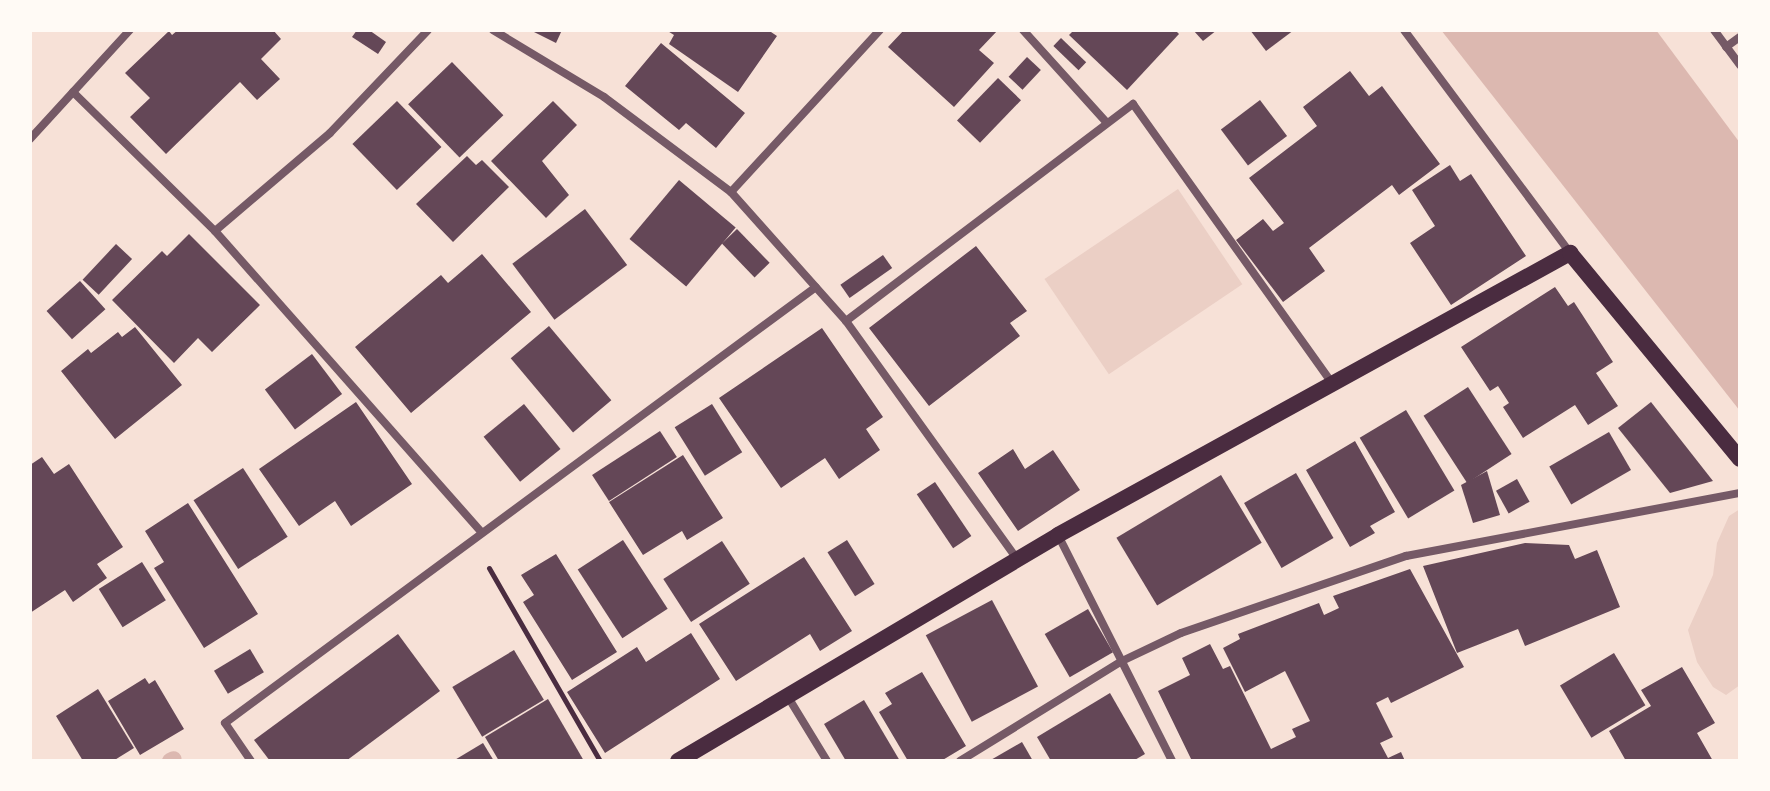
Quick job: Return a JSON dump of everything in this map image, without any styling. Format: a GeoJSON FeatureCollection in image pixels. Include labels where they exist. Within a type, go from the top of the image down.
{"type":"FeatureCollection","features":[{"type":"Feature","properties":{"kind":"main road"},"geometry":{"type":"LineString","coordinates":[[678,761],[1058,535],[1570,253],[1740,459]]}},
{"type":"Feature","properties":{"kind":"street"},"geometry":{"type":"LineString","coordinates":[[30,139],[130,30]]}},
{"type":"Feature","properties":{"kind":"street"},"geometry":{"type":"LineString","coordinates":[[215,231],[330,133],[428,30]]}},
{"type":"Feature","properties":{"kind":"street"},"geometry":{"type":"LineString","coordinates":[[493,30],[604,97],[731,192],[846,321],[1018,560]]}},
{"type":"Feature","properties":{"kind":"street"},"geometry":{"type":"LineString","coordinates":[[731,192],[880,30]]}},
{"type":"Feature","properties":{"kind":"street"},"geometry":{"type":"LineString","coordinates":[[1023,30],[1107,123]]}},
{"type":"Feature","properties":{"kind":"street"},"geometry":{"type":"LineString","coordinates":[[1404,30],[1570,253]]}},
{"type":"Feature","properties":{"kind":"street"},"geometry":{"type":"LineString","coordinates":[[1714,30],[1740,65]]}},
{"type":"Feature","properties":{"kind":"street"},"geometry":{"type":"LineString","coordinates":[[1726,47],[1740,37]]}},
{"type":"Feature","properties":{"kind":"street"},"geometry":{"type":"LineString","coordinates":[[73,92],[215,231],[482,533]]}},
{"type":"Feature","properties":{"kind":"street"},"geometry":{"type":"LineString","coordinates":[[846,321],[1133,104],[1333,384]]}},
{"type":"Feature","properties":{"kind":"street"},"geometry":{"type":"LineString","coordinates":[[251,761],[225,723],[816,287]]}},
{"type":"Feature","properties":{"kind":"street"},"geometry":{"type":"LineString","coordinates":[[960,761],[1122,661],[1181,633],[1406,556],[1740,493]]}},
{"type":"Feature","properties":{"kind":"street"},"geometry":{"type":"LineString","coordinates":[[1058,535],[1172,761]]}},
{"type":"Feature","properties":{"kind":"street"},"geometry":{"type":"LineString","coordinates":[[788,697],[827,761]]}},
{"type":"Feature","properties":{"kind":"path"},"geometry":{"type":"LineString","coordinates":[[473,540],[600,761]]}},
{"type":"Feature","properties":{"kind":"shaded area"},"geometry":{"type":"Polygon","coordinates":[[[1441,30],[1656,30],[1740,143],[1740,411],[1441,30]]]}},
{"type":"Feature","properties":{"kind":"shaded area"},"geometry":{"type":"Polygon","coordinates":[[[1178,189],[1242,284],[1109,374],[1045,279],[1178,189]]]}},
{"type":"Feature","properties":{"kind":"shaded area"},"geometry":{"type":"Polygon","coordinates":[[[1740,509],[1740,685],[1726,695],[1713,687],[1697,662],[1688,630],[1713,575],[1717,543],[1729,516],[1740,509]]]}},
{"type":"Feature","properties":{"kind":"building"},"geometry":{"type":"Polygon","coordinates":[[[178,30],[273,30],[281,39],[261,59],[280,79],[257,100],[240,82],[166,154],[130,117],[150,98],[125,73],[169,31],[172,35],[178,30]]]}},
{"type":"Feature","properties":{"kind":"building"},"geometry":{"type":"Polygon","coordinates":[[[357,30],[369,30],[386,42],[378,54],[352,37],[357,30]]]}},
{"type":"Feature","properties":{"kind":"building"},"geometry":{"type":"Polygon","coordinates":[[[530,30],[562,30],[556,43],[530,30]]]}},
{"type":"Feature","properties":{"kind":"building"},"geometry":{"type":"Polygon","coordinates":[[[666,30],[768,30],[777,36],[738,92],[669,44],[674,35],[666,30]]]}},
{"type":"Feature","properties":{"kind":"building"},"geometry":{"type":"Polygon","coordinates":[[[904,30],[998,30],[979,50],[994,63],[954,107],[888,47],[904,30]]]}},
{"type":"Feature","properties":{"kind":"building"},"geometry":{"type":"Polygon","coordinates":[[[1074,30],[1175,30],[1179,34],[1127,90],[1069,35],[1074,30]]]}},
{"type":"Feature","properties":{"kind":"building"},"geometry":{"type":"Polygon","coordinates":[[[1193,30],[1217,30],[1203,41],[1193,30]]]}},
{"type":"Feature","properties":{"kind":"building"},"geometry":{"type":"Polygon","coordinates":[[[1250,30],[1294,30],[1266,51],[1250,30]]]}},
{"type":"Feature","properties":{"kind":"building"},"geometry":{"type":"Polygon","coordinates":[[[1061,38],[1086,62],[1079,70],[1053,46],[1061,38]]]}},
{"type":"Feature","properties":{"kind":"building"},"geometry":{"type":"Polygon","coordinates":[[[661,43],[745,113],[716,148],[686,123],[679,130],[625,86],[661,43]]]}},
{"type":"Feature","properties":{"kind":"building"},"geometry":{"type":"Polygon","coordinates":[[[1027,57],[1041,70],[1022,90],[1009,77],[1027,57]]]}},
{"type":"Feature","properties":{"kind":"building"},"geometry":{"type":"Polygon","coordinates":[[[452,62],[503,115],[460,158],[408,104],[452,62]]]}},
{"type":"Feature","properties":{"kind":"building"},"geometry":{"type":"Polygon","coordinates":[[[1350,71],[1369,96],[1382,86],[1440,164],[1399,195],[1392,185],[1309,248],[1325,271],[1283,302],[1236,240],[1263,219],[1273,231],[1284,223],[1249,178],[1317,126],[1303,107],[1350,71]]]}},
{"type":"Feature","properties":{"kind":"building"},"geometry":{"type":"Polygon","coordinates":[[[998,78],[1021,100],[980,143],[957,120],[998,78]]]}},
{"type":"Feature","properties":{"kind":"building"},"geometry":{"type":"Polygon","coordinates":[[[1260,100],[1287,136],[1248,165],[1221,129],[1260,100]]]}},
{"type":"Feature","properties":{"kind":"building"},"geometry":{"type":"Polygon","coordinates":[[[397,101],[441,147],[397,190],[352,144],[397,101]]]}},
{"type":"Feature","properties":{"kind":"building"},"geometry":{"type":"Polygon","coordinates":[[[553,101],[577,125],[542,161],[569,195],[546,218],[491,161],[553,101]]]}},
{"type":"Feature","properties":{"kind":"building"},"geometry":{"type":"Polygon","coordinates":[[[467,156],[476,165],[482,160],[509,187],[453,242],[416,204],[467,156]]]}},
{"type":"Feature","properties":{"kind":"building"},"geometry":{"type":"Polygon","coordinates":[[[1450,165],[1460,181],[1471,174],[1526,256],[1451,305],[1410,243],[1435,226],[1412,190],[1450,165]]]}},
{"type":"Feature","properties":{"kind":"building"},"geometry":{"type":"Polygon","coordinates":[[[679,180],[736,228],[686,287],[630,239],[679,180]]]}},
{"type":"Feature","properties":{"kind":"building"},"geometry":{"type":"Polygon","coordinates":[[[585,209],[627,265],[554,320],[512,264],[585,209]]]}},
{"type":"Feature","properties":{"kind":"building"},"geometry":{"type":"Polygon","coordinates":[[[737,229],[770,263],[755,277],[722,244],[737,229]]]}},
{"type":"Feature","properties":{"kind":"building"},"geometry":{"type":"Polygon","coordinates":[[[189,234],[260,305],[212,352],[198,338],[174,363],[112,300],[162,251],[167,256],[189,234]]]}},
{"type":"Feature","properties":{"kind":"building"},"geometry":{"type":"Polygon","coordinates":[[[116,244],[132,259],[99,295],[83,280],[116,244]]]}},
{"type":"Feature","properties":{"kind":"building"},"geometry":{"type":"Polygon","coordinates":[[[976,246],[1027,311],[1010,323],[1020,336],[929,406],[869,328],[976,246]]]}},
{"type":"Feature","properties":{"kind":"building"},"geometry":{"type":"Polygon","coordinates":[[[482,254],[531,312],[411,413],[355,347],[441,275],[448,283],[482,254]]]}},
{"type":"Feature","properties":{"kind":"building"},"geometry":{"type":"Polygon","coordinates":[[[883,255],[892,268],[850,298],[840,285],[883,255]]]}},
{"type":"Feature","properties":{"kind":"building"},"geometry":{"type":"Polygon","coordinates":[[[80,281],[105,309],[72,339],[47,311],[80,281]]]}},
{"type":"Feature","properties":{"kind":"building"},"geometry":{"type":"Polygon","coordinates":[[[1555,287],[1568,306],[1574,302],[1613,362],[1596,373],[1618,406],[1588,425],[1575,405],[1523,438],[1503,407],[1509,403],[1498,386],[1490,391],[1461,347],[1555,287]]]}},
{"type":"Feature","properties":{"kind":"building"},"geometry":{"type":"Polygon","coordinates":[[[549,326],[611,400],[573,432],[511,358],[549,326]]]}},
{"type":"Feature","properties":{"kind":"building"},"geometry":{"type":"Polygon","coordinates":[[[135,327],[182,385],[115,439],[61,371],[88,349],[91,353],[118,332],[122,337],[135,327]]]}},
{"type":"Feature","properties":{"kind":"building"},"geometry":{"type":"Polygon","coordinates":[[[822,328],[883,417],[866,429],[880,450],[839,479],[825,458],[781,488],[719,398],[822,328]]]}},
{"type":"Feature","properties":{"kind":"building"},"geometry":{"type":"Polygon","coordinates":[[[312,354],[342,394],[295,429],[265,390],[312,354]]]}},
{"type":"Feature","properties":{"kind":"building"},"geometry":{"type":"Polygon","coordinates":[[[1468,387],[1512,454],[1467,483],[1424,416],[1468,387]]]}},
{"type":"Feature","properties":{"kind":"building"},"geometry":{"type":"Polygon","coordinates":[[[356,402],[412,484],[351,526],[335,501],[299,526],[259,469],[356,402]]]}},
{"type":"Feature","properties":{"kind":"building"},"geometry":{"type":"Polygon","coordinates":[[[1651,402],[1713,481],[1670,493],[1618,428],[1651,402]]]}},
{"type":"Feature","properties":{"kind":"building"},"geometry":{"type":"Polygon","coordinates":[[[524,404],[561,449],[520,482],[484,437],[524,404]]]}},
{"type":"Feature","properties":{"kind":"building"},"geometry":{"type":"Polygon","coordinates":[[[712,404],[742,452],[705,476],[675,427],[712,404]]]}},
{"type":"Feature","properties":{"kind":"building"},"geometry":{"type":"Polygon","coordinates":[[[1406,410],[1454,491],[1408,518],[1360,438],[1406,410]]]}},
{"type":"Feature","properties":{"kind":"building"},"geometry":{"type":"Polygon","coordinates":[[[660,431],[677,457],[609,501],[592,475],[660,431]]]}},
{"type":"Feature","properties":{"kind":"building"},"geometry":{"type":"Polygon","coordinates":[[[1609,432],[1631,470],[1571,505],[1549,466],[1609,432]]]}},
{"type":"Feature","properties":{"kind":"building"},"geometry":{"type":"Polygon","coordinates":[[[1355,441],[1395,512],[1370,526],[1375,533],[1350,547],[1306,470],[1355,441]]]}},
{"type":"Feature","properties":{"kind":"building"},"geometry":{"type":"Polygon","coordinates":[[[1013,449],[1025,469],[1053,450],[1080,490],[1018,531],[978,473],[1013,449]]]}},
{"type":"Feature","properties":{"kind":"building"},"geometry":{"type":"Polygon","coordinates":[[[683,455],[723,518],[687,540],[682,531],[643,555],[609,502],[683,455]]]}},
{"type":"Feature","properties":{"kind":"building"},"geometry":{"type":"Polygon","coordinates":[[[42,457],[54,474],[69,464],[123,547],[97,564],[107,578],[73,602],[65,590],[30,613],[30,465],[42,457]]]}},
{"type":"Feature","properties":{"kind":"building"},"geometry":{"type":"Polygon","coordinates":[[[243,468],[288,537],[238,569],[194,500],[243,468]]]}},
{"type":"Feature","properties":{"kind":"building"},"geometry":{"type":"Polygon","coordinates":[[[1487,471],[1500,515],[1473,523],[1461,485],[1487,471]]]}},
{"type":"Feature","properties":{"kind":"building"},"geometry":{"type":"Polygon","coordinates":[[[1296,473],[1334,538],[1282,568],[1244,503],[1296,473]]]}},
{"type":"Feature","properties":{"kind":"building"},"geometry":{"type":"Polygon","coordinates":[[[1221,475],[1262,543],[1157,606],[1116,538],[1221,475]]]}},
{"type":"Feature","properties":{"kind":"building"},"geometry":{"type":"Polygon","coordinates":[[[1517,479],[1530,502],[1509,513],[1496,491],[1517,479]]]}},
{"type":"Feature","properties":{"kind":"building"},"geometry":{"type":"Polygon","coordinates":[[[935,482],[971,536],[953,548],[917,494],[935,482]]]}},
{"type":"Feature","properties":{"kind":"building"},"geometry":{"type":"Polygon","coordinates":[[[188,503],[258,614],[204,648],[154,568],[164,562],[145,531],[188,503]]]}},
{"type":"Feature","properties":{"kind":"building"},"geometry":{"type":"Polygon","coordinates":[[[623,540],[668,609],[622,638],[578,569],[623,540]]]}},
{"type":"Feature","properties":{"kind":"building"},"geometry":{"type":"Polygon","coordinates":[[[847,540],[875,584],[855,596],[827,552],[847,540]]]}},
{"type":"Feature","properties":{"kind":"building"},"geometry":{"type":"Polygon","coordinates":[[[722,541],[750,584],[691,622],[663,579],[722,541]]]}},
{"type":"Feature","properties":{"kind":"building"},"geometry":{"type":"Polygon","coordinates":[[[1525,543],[1569,545],[1575,559],[1597,550],[1620,607],[1525,646],[1518,629],[1457,653],[1423,566],[1525,543]]]}},
{"type":"Feature","properties":{"kind":"building"},"geometry":{"type":"Polygon","coordinates":[[[556,554],[617,652],[572,680],[523,602],[534,595],[521,575],[556,554]]]}},
{"type":"Feature","properties":{"kind":"building"},"geometry":{"type":"Polygon","coordinates":[[[804,557],[852,631],[820,651],[810,634],[736,681],[699,624],[804,557]]]}},
{"type":"Feature","properties":{"kind":"building"},"geometry":{"type":"Polygon","coordinates":[[[142,562],[166,600],[123,627],[99,589],[142,562]]]}},
{"type":"Feature","properties":{"kind":"building"},"geometry":{"type":"Polygon","coordinates":[[[1410,569],[1464,667],[1391,703],[1388,697],[1376,703],[1393,737],[1380,743],[1388,758],[1401,752],[1405,761],[1192,761],[1158,691],[1190,675],[1182,658],[1210,644],[1223,669],[1230,666],[1271,749],[1296,737],[1292,729],[1310,721],[1285,671],[1245,692],[1223,648],[1240,639],[1238,634],[1319,603],[1324,615],[1339,608],[1333,596],[1410,569]]]}},
{"type":"Feature","properties":{"kind":"building"},"geometry":{"type":"Polygon","coordinates":[[[992,600],[1038,687],[972,722],[926,635],[992,600]]]}},
{"type":"Feature","properties":{"kind":"building"},"geometry":{"type":"Polygon","coordinates":[[[1088,609],[1113,652],[1070,677],[1045,634],[1088,609]]]}},
{"type":"Feature","properties":{"kind":"building"},"geometry":{"type":"Polygon","coordinates":[[[691,633],[720,679],[605,753],[567,692],[637,647],[646,662],[691,633]]]}},
{"type":"Feature","properties":{"kind":"building"},"geometry":{"type":"Polygon","coordinates":[[[398,634],[440,691],[346,761],[270,761],[254,740],[398,634]]]}},
{"type":"Feature","properties":{"kind":"building"},"geometry":{"type":"Polygon","coordinates":[[[250,649],[264,672],[228,694],[214,671],[250,649]]]}},
{"type":"Feature","properties":{"kind":"building"},"geometry":{"type":"Polygon","coordinates":[[[514,650],[544,700],[482,737],[452,687],[514,650]]]}},
{"type":"Feature","properties":{"kind":"building"},"geometry":{"type":"Polygon","coordinates":[[[1614,653],[1645,705],[1591,738],[1560,685],[1614,653]]]}},
{"type":"Feature","properties":{"kind":"building"},"geometry":{"type":"Polygon","coordinates":[[[1682,667],[1715,723],[1697,733],[1713,761],[1626,761],[1609,731],[1651,706],[1641,690],[1682,667]]]}},
{"type":"Feature","properties":{"kind":"building"},"geometry":{"type":"Polygon","coordinates":[[[922,672],[966,746],[941,761],[908,761],[879,712],[892,704],[885,693],[922,672]]]}},
{"type":"Feature","properties":{"kind":"building"},"geometry":{"type":"Polygon","coordinates":[[[145,678],[149,684],[155,680],[184,729],[140,755],[108,701],[145,678]]]}},
{"type":"Feature","properties":{"kind":"building"},"geometry":{"type":"Polygon","coordinates":[[[98,689],[134,748],[113,761],[83,761],[56,716],[98,689]]]}},
{"type":"Feature","properties":{"kind":"building"},"geometry":{"type":"Polygon","coordinates":[[[1110,693],[1145,754],[1133,761],[1051,761],[1037,737],[1110,693]]]}},
{"type":"Feature","properties":{"kind":"building"},"geometry":{"type":"Polygon","coordinates":[[[548,699],[584,761],[499,761],[485,737],[548,699]]]}},
{"type":"Feature","properties":{"kind":"building"},"geometry":{"type":"Polygon","coordinates":[[[864,700],[900,761],[846,761],[824,724],[864,700]]]}},
{"type":"Feature","properties":{"kind":"building"},"geometry":{"type":"Polygon","coordinates":[[[1022,742],[1033,761],[989,761],[1022,742]]]}},
{"type":"Feature","properties":{"kind":"building"},"geometry":{"type":"Polygon","coordinates":[[[483,743],[494,761],[453,761],[483,743]]]}},
{"type":"Feature","properties":{"kind":"waterway"},"geometry":{"type":"LineString","coordinates":[[170,761],[174,759]]}}]}
